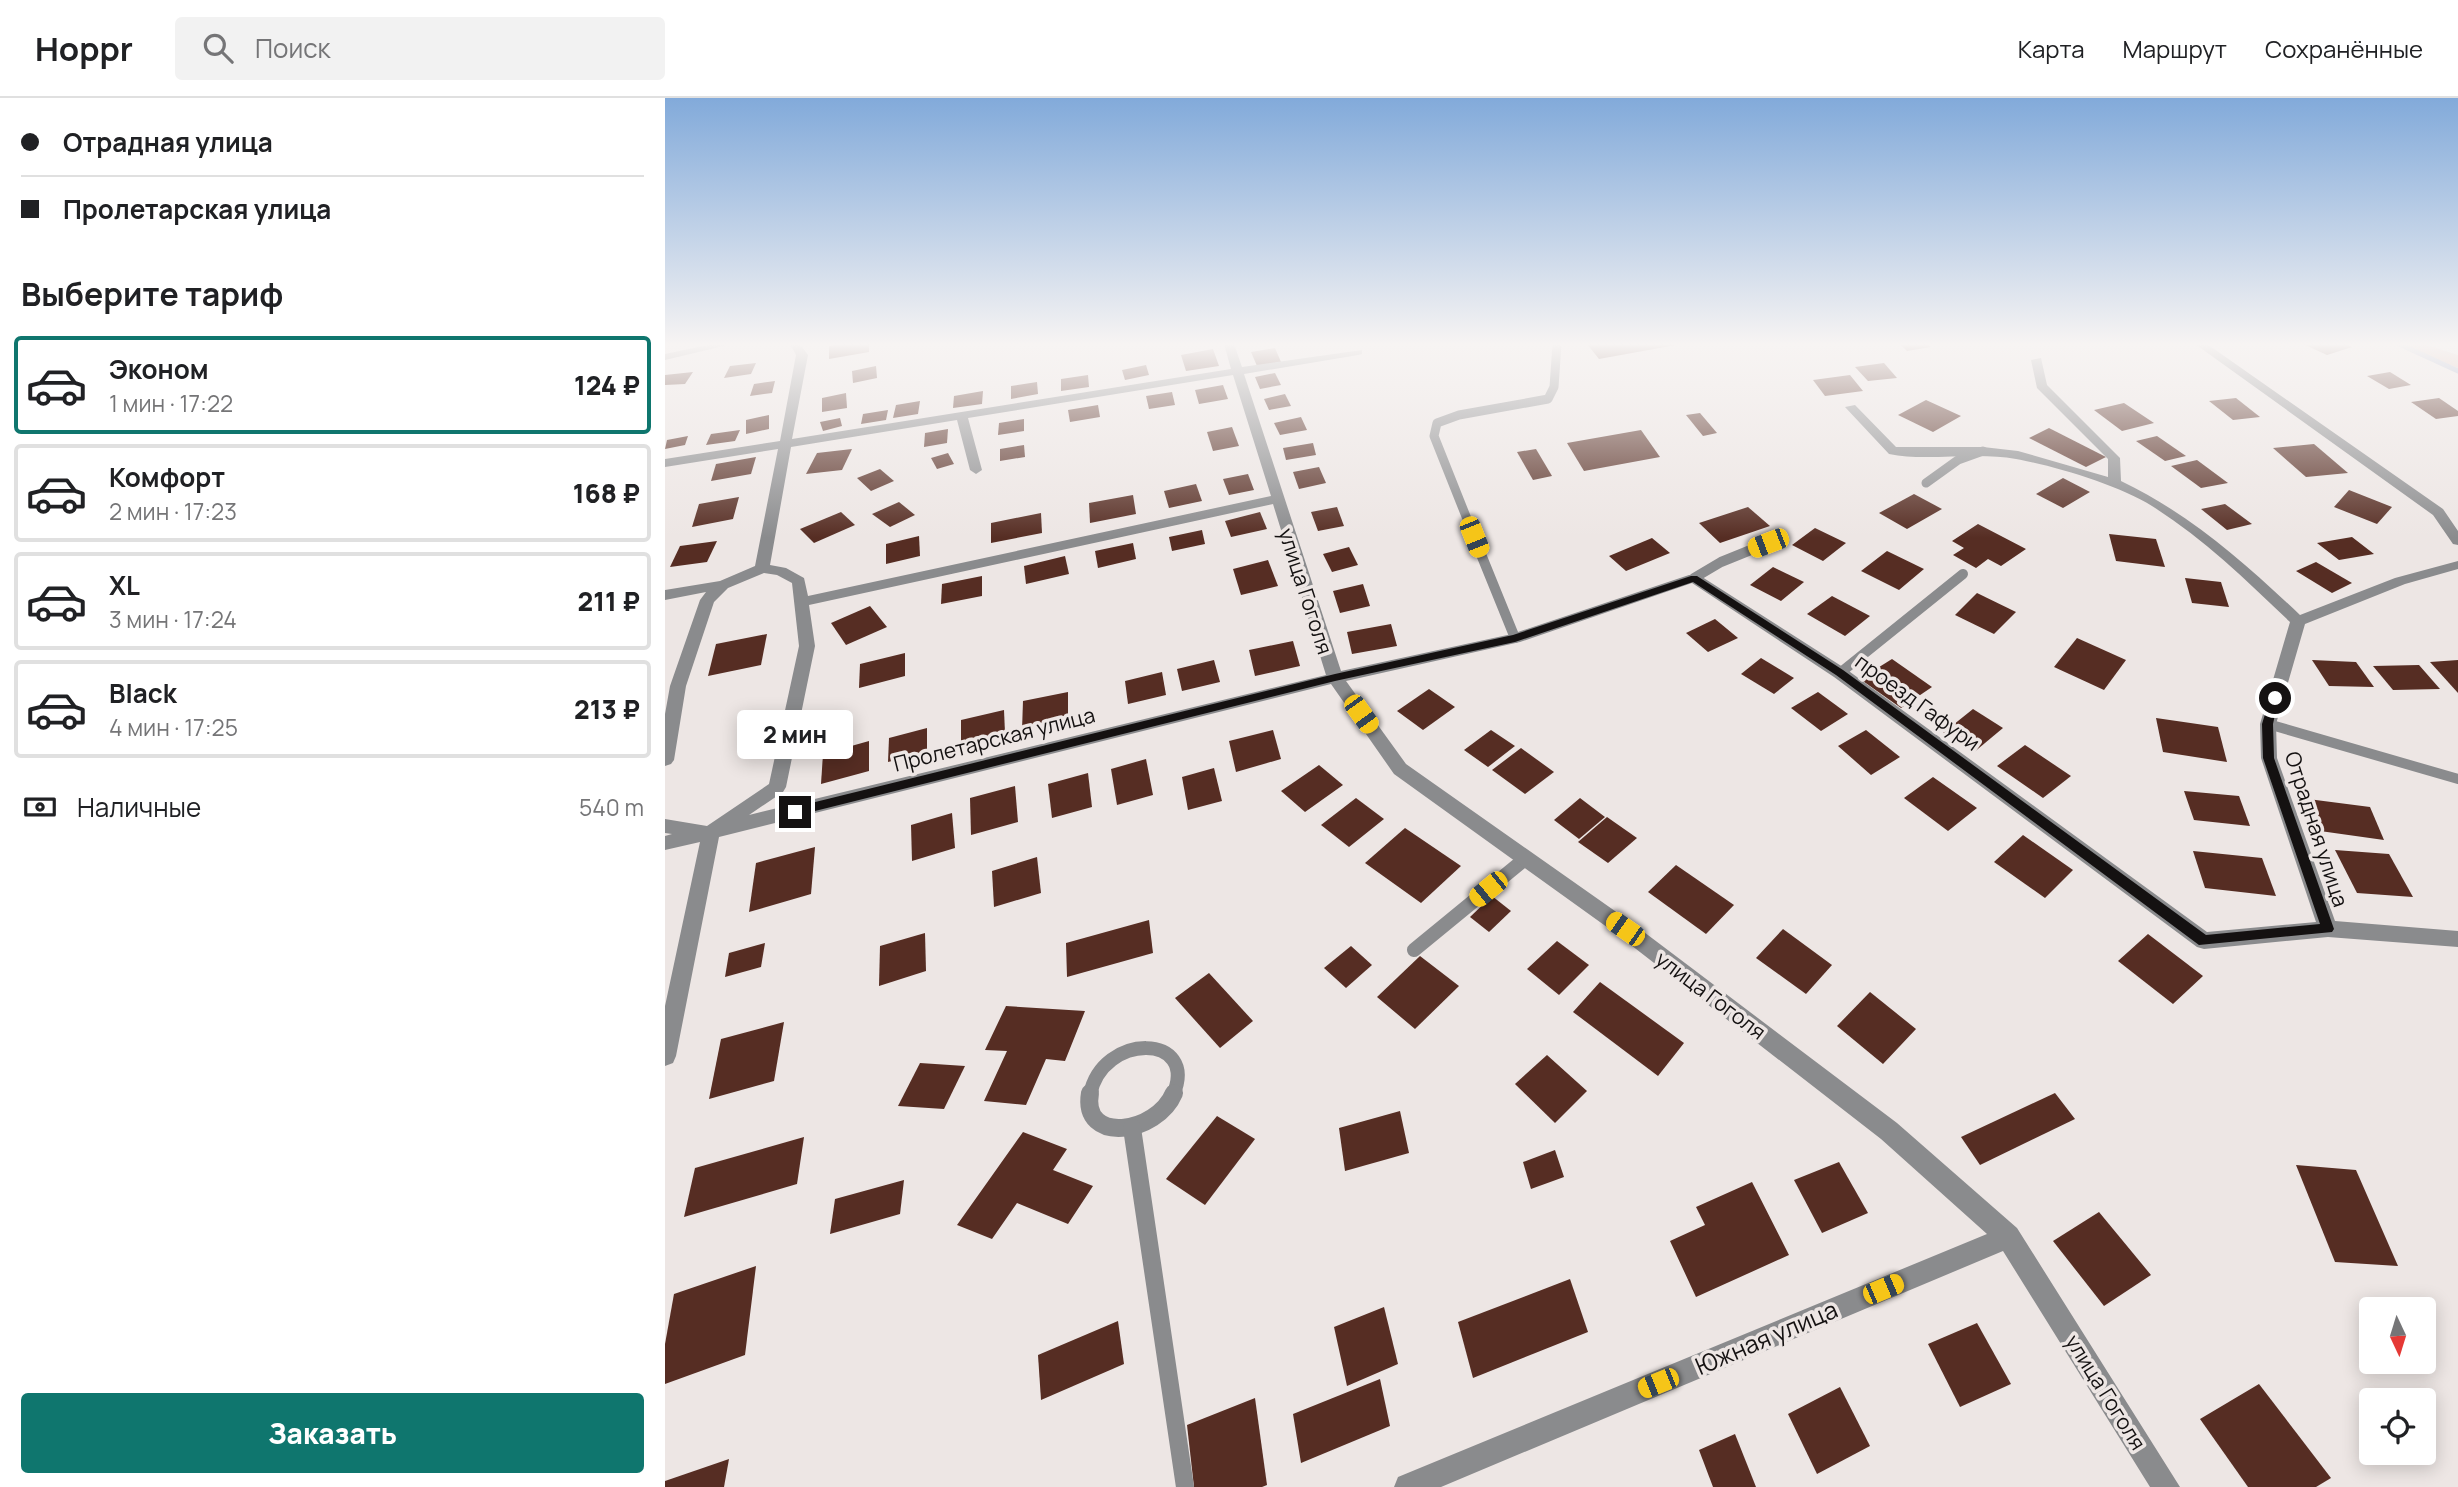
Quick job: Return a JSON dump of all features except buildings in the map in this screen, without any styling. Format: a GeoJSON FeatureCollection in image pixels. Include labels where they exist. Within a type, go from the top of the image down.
{"type":"FeatureCollection","features":[{"type":"Feature","properties":{"kind":"street"},"geometry":{"type":"LineString","coordinates":[[762,568],[792,409]]}},
{"type":"Feature","properties":{"kind":"street"},"geometry":{"type":"LineString","coordinates":[[665,463],[1013,409]]}},
{"type":"Feature","properties":{"kind":"street","name":"улица Гоголя"},"geometry":{"type":"LineString","coordinates":[[1250,409],[1335,678],[1400,769],[1625,929],[1889,1131],[2008,1237],[2166,1487]]}},
{"type":"Feature","properties":{"kind":"street"},"geometry":{"type":"LineString","coordinates":[[1853,409],[1893,451],[1983,451],[2018,455],[2115,483],[2155,502],[2228,555],[2298,621],[2400,581],[2458,565]]}},
{"type":"Feature","properties":{"kind":"street"},"geometry":{"type":"LineString","coordinates":[[2064,409],[2115,458],[2115,483]]}},
{"type":"Feature","properties":{"kind":"street"},"geometry":{"type":"LineString","coordinates":[[2292,409],[2438,512],[2458,541]]}},
{"type":"Feature","properties":{"kind":"street"},"geometry":{"type":"LineString","coordinates":[[962,417],[976,470]]}},
{"type":"Feature","properties":{"kind":"street"},"geometry":{"type":"LineString","coordinates":[[802,603],[1276,499]]}},
{"type":"Feature","properties":{"kind":"street"},"geometry":{"type":"LineString","coordinates":[[665,595],[723,584],[762,568],[781,571],[799,581],[807,646],[777,787],[712,832],[665,826]]}},
{"type":"Feature","properties":{"kind":"street"},"geometry":{"type":"LineString","coordinates":[[1335,678],[1515,638],[1694,578]]}},
{"type":"Feature","properties":{"kind":"street","name":"проезд Гафури"},"geometry":{"type":"LineString","coordinates":[[1694,578],[1840,673],[2204,941],[2328,929],[2458,939]]}},
{"type":"Feature","properties":{"kind":"street"},"geometry":{"type":"LineString","coordinates":[[665,760],[682,674],[707,600],[723,584]]}},
{"type":"Feature","properties":{"kind":"street","name":"Отрадная улица"},"geometry":{"type":"LineString","coordinates":[[2298,621],[2268,724],[2269,758],[2328,929]]}},
{"type":"Feature","properties":{"kind":"street","name":"Пролетарская улица"},"geometry":{"type":"LineString","coordinates":[[665,844],[1335,678]]}},
{"type":"Feature","properties":{"kind":"street"},"geometry":{"type":"LineString","coordinates":[[665,1056],[712,832]]}},
{"type":"Feature","properties":{"kind":"street","name":"Южная улица"},"geometry":{"type":"LineString","coordinates":[[1408,1487],[2008,1237]]}},
{"type":"Feature","properties":{"kind":"lane"},"geometry":{"type":"LineString","coordinates":[[1493,409],[1459,415],[1437,423],[1434,436],[1515,638]]}},
{"type":"Feature","properties":{"kind":"lane"},"geometry":{"type":"LineString","coordinates":[[1926,483],[1958,460],[1983,451]]}},
{"type":"Feature","properties":{"kind":"lane"},"geometry":{"type":"LineString","coordinates":[[1694,578],[1721,562],[1768,543]]}},
{"type":"Feature","properties":{"kind":"lane"},"geometry":{"type":"LineString","coordinates":[[1840,673],[1963,574]]}},
{"type":"Feature","properties":{"kind":"lane"},"geometry":{"type":"LineString","coordinates":[[2268,724],[2458,779]]}},
{"type":"Feature","properties":{"kind":"lane"},"geometry":{"type":"LineString","coordinates":[[1414,950],[1525,859]]}},
{"type":"Feature","properties":{"kind":"lane"},"geometry":{"type":"LineString","coordinates":[[1148,1046],[1160,1048],[1177,1064],[1177,1089],[1171,1102],[1160,1114],[1132,1128],[1116,1129],[1103,1125],[1094,1116],[1089,1104],[1090,1089],[1101,1069],[1119,1053],[1148,1046]]}},
{"type":"Feature","properties":{"kind":"lane"},"geometry":{"type":"LineString","coordinates":[[1132,1128],[1185,1487]]}},
{"type":"Feature","properties":{"kind":"route"},"geometry":{"type":"LineString","coordinates":[[795,812],[1335,678],[1515,638],[1694,578],[1840,673],[2204,941],[2328,929],[2269,758],[2268,724],[2275,698]]}}]}
